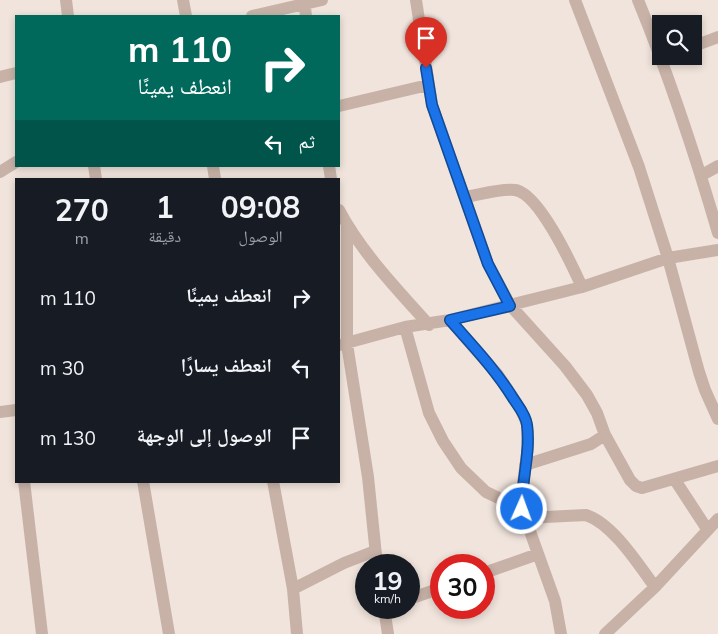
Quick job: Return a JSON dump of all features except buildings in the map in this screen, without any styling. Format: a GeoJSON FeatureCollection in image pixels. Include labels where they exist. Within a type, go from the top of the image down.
{"type":"FeatureCollection","features":[{"type":"Feature","properties":{"kind":"street"},"geometry":{"type":"LineString","coordinates":[[66,0],[68,15]]}},
{"type":"Feature","properties":{"kind":"street"},"geometry":{"type":"LineString","coordinates":[[183,0],[186,15]]}},
{"type":"Feature","properties":{"kind":"street"},"geometry":{"type":"LineString","coordinates":[[258,15],[305,7],[322,0]]}},
{"type":"Feature","properties":{"kind":"street"},"geometry":{"type":"LineString","coordinates":[[416,0],[432,105],[488,264],[510,306],[565,366],[582,388],[597,413],[605,435],[630,480],[636,486],[642,488],[675,480],[718,466]]}},
{"type":"Feature","properties":{"kind":"street"},"geometry":{"type":"LineString","coordinates":[[574,0],[639,167],[668,258],[702,381],[718,418]]}},
{"type":"Feature","properties":{"kind":"street"},"geometry":{"type":"LineString","coordinates":[[638,0],[652,32]]}},
{"type":"Feature","properties":{"kind":"street"},"geometry":{"type":"LineString","coordinates":[[702,43],[718,37]]}},
{"type":"Feature","properties":{"kind":"street"},"geometry":{"type":"LineString","coordinates":[[666,65],[702,175],[718,233]]}},
{"type":"Feature","properties":{"kind":"street"},"geometry":{"type":"LineString","coordinates":[[0,77],[15,74]]}},
{"type":"Feature","properties":{"kind":"street"},"geometry":{"type":"LineString","coordinates":[[340,106],[428,85]]}},
{"type":"Feature","properties":{"kind":"street"},"geometry":{"type":"LineString","coordinates":[[0,172],[15,163]]}},
{"type":"Feature","properties":{"kind":"street"},"geometry":{"type":"LineString","coordinates":[[702,175],[718,166]]}},
{"type":"Feature","properties":{"kind":"street"},"geometry":{"type":"LineString","coordinates":[[465,197],[512,190],[521,192],[530,198],[554,231],[582,286]]}},
{"type":"Feature","properties":{"kind":"street"},"geometry":{"type":"LineString","coordinates":[[340,212],[347,226],[380,270],[429,324]]}},
{"type":"Feature","properties":{"kind":"street"},"geometry":{"type":"LineString","coordinates":[[347,226],[343,344],[370,492],[375,554]]}},
{"type":"Feature","properties":{"kind":"street"},"geometry":{"type":"LineString","coordinates":[[343,344],[405,328],[510,306],[582,286],[668,258],[718,250]]}},
{"type":"Feature","properties":{"kind":"street"},"geometry":{"type":"LineString","coordinates":[[450,320],[498,375],[521,410],[527,424],[528,446],[522,491],[523,514],[555,600],[561,634]]}},
{"type":"Feature","properties":{"kind":"street"},"geometry":{"type":"LineString","coordinates":[[405,328],[429,413],[443,441],[461,468],[486,492],[523,514],[586,515],[596,518],[606,525],[655,587]]}},
{"type":"Feature","properties":{"kind":"street"},"geometry":{"type":"LineString","coordinates":[[0,412],[15,410]]}},
{"type":"Feature","properties":{"kind":"street"},"geometry":{"type":"LineString","coordinates":[[525,465],[591,444],[605,435]]}},
{"type":"Feature","properties":{"kind":"street"},"geometry":{"type":"LineString","coordinates":[[675,480],[707,529]]}},
{"type":"Feature","properties":{"kind":"street"},"geometry":{"type":"LineString","coordinates":[[24,483],[42,634]]}},
{"type":"Feature","properties":{"kind":"street"},"geometry":{"type":"LineString","coordinates":[[143,483],[169,634]]}},
{"type":"Feature","properties":{"kind":"street"},"geometry":{"type":"LineString","coordinates":[[273,483],[293,589],[297,634]]}},
{"type":"Feature","properties":{"kind":"street"},"geometry":{"type":"LineString","coordinates":[[605,634],[655,587],[718,518]]}},
{"type":"Feature","properties":{"kind":"street"},"geometry":{"type":"LineString","coordinates":[[293,589],[344,563],[375,551]]}},
{"type":"Feature","properties":{"kind":"street"},"geometry":{"type":"LineString","coordinates":[[495,569],[538,554]]}},
{"type":"Feature","properties":{"kind":"street"},"geometry":{"type":"LineString","coordinates":[[386,619],[388,634]]}},
{"type":"Feature","properties":{"kind":"route"},"geometry":{"type":"LineString","coordinates":[[426,68],[432,105],[488,264],[510,306],[480,311],[450,320],[498,375],[521,410],[527,424],[528,446],[522,491],[522,509]]}}]}
